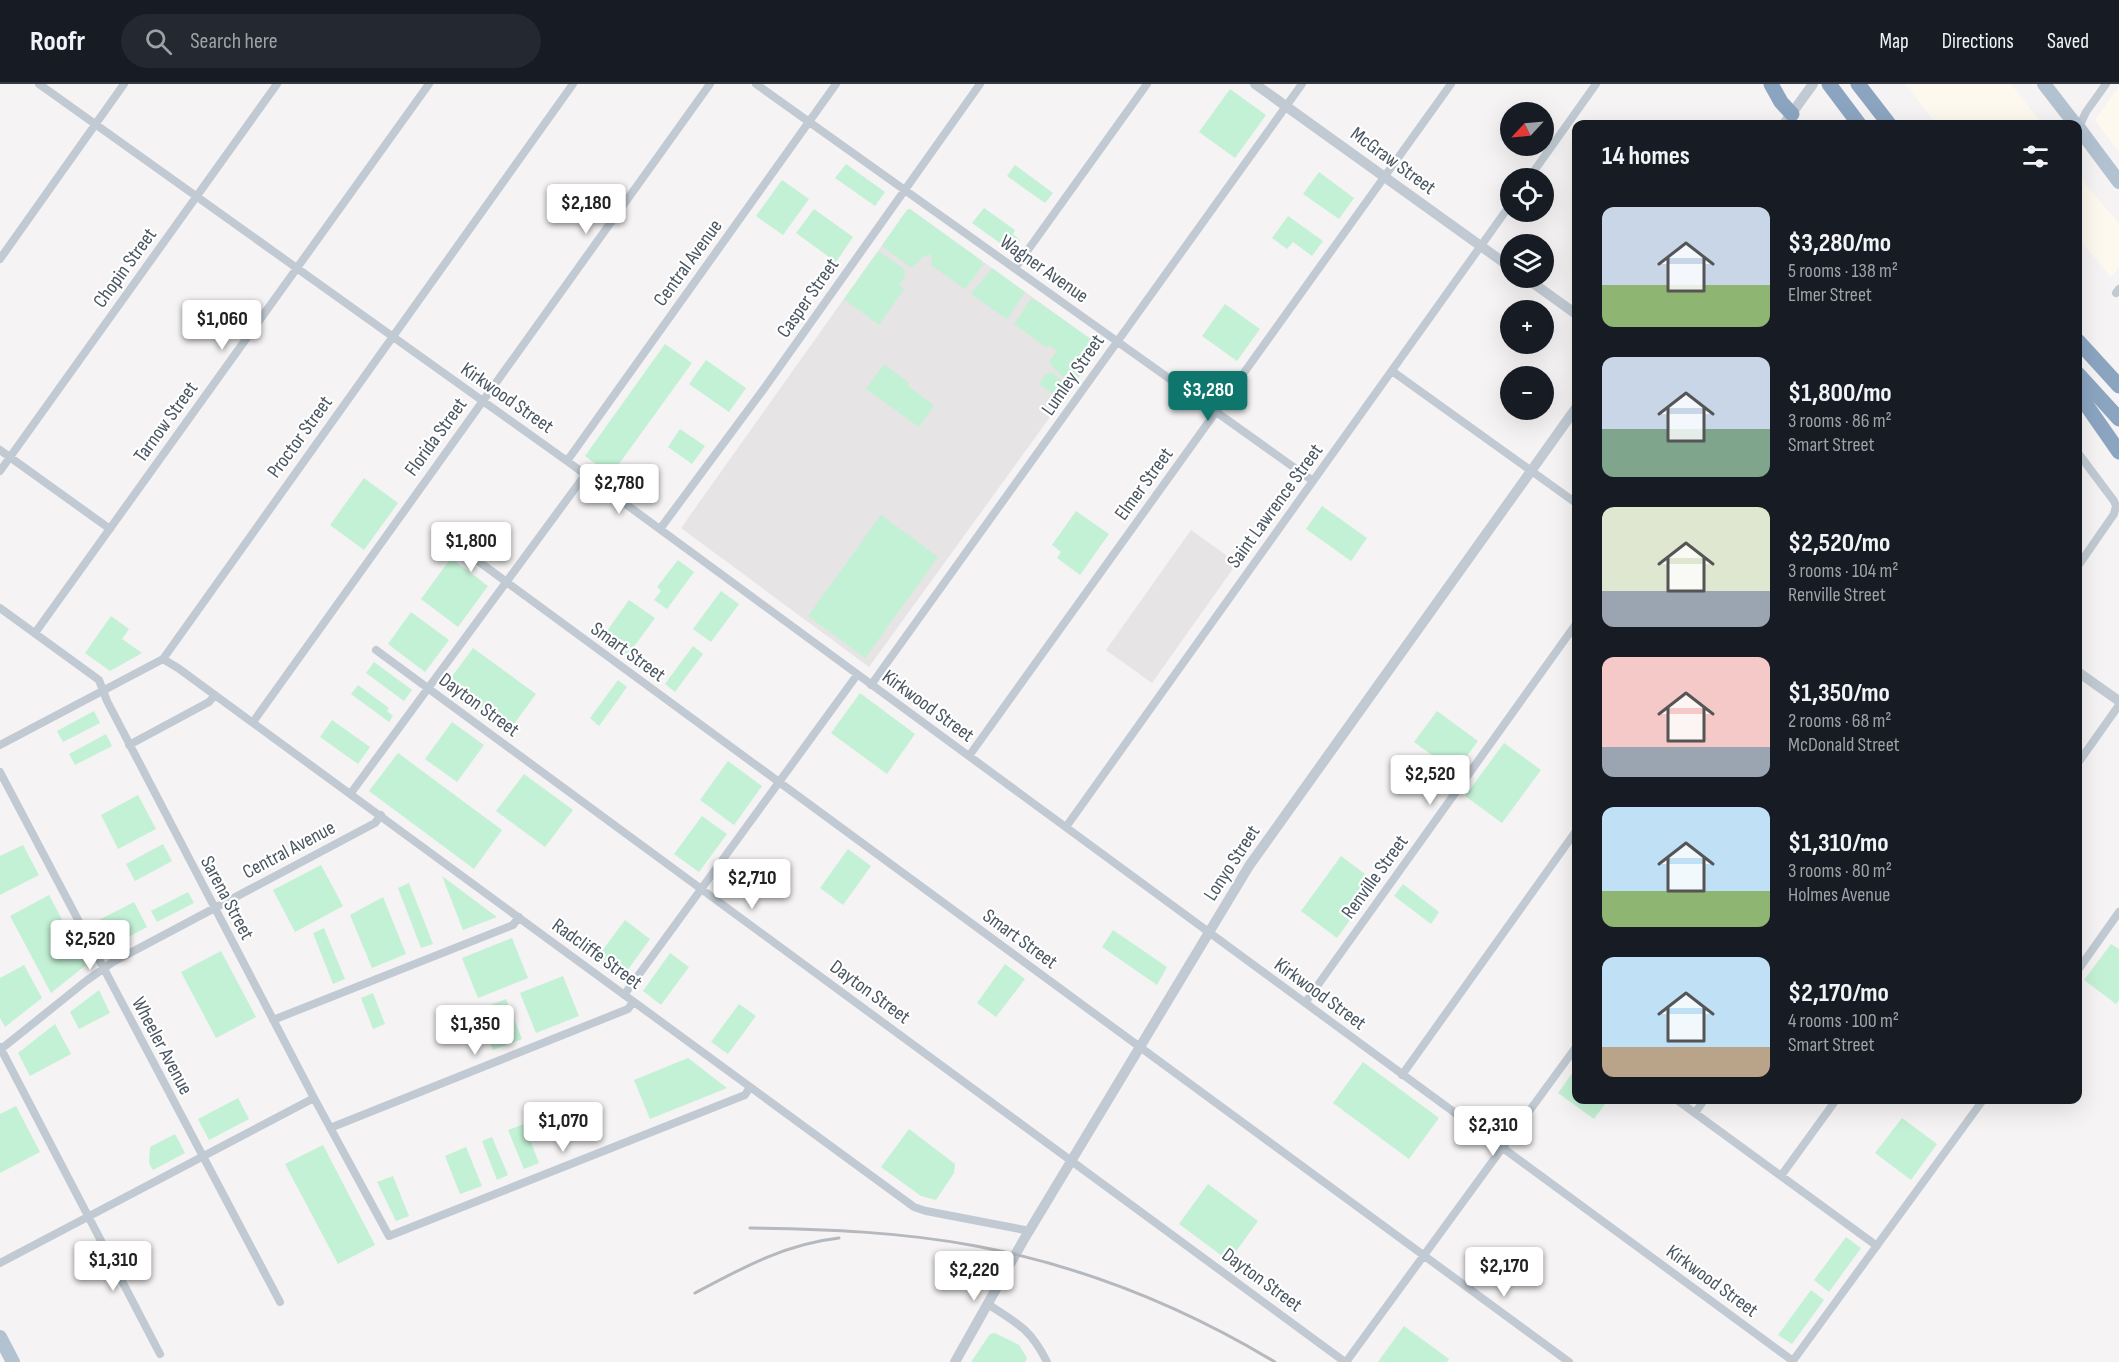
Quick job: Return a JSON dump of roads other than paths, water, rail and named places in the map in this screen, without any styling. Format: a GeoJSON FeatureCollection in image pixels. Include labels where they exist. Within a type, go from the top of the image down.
{"type":"FeatureCollection","features":[{"type":"Feature","properties":{"kind":"highway"},"geometry":{"type":"LineString","coordinates":[[1771,84],[1788,119]]}},
{"type":"Feature","properties":{"kind":"highway"},"geometry":{"type":"LineString","coordinates":[[1829,84],[1856,120]]}},
{"type":"Feature","properties":{"kind":"highway"},"geometry":{"type":"LineString","coordinates":[[1858,84],[1886,120]]}},
{"type":"Feature","properties":{"kind":"highway"},"geometry":{"type":"LineString","coordinates":[[2082,345],[2119,386]]}},
{"type":"Feature","properties":{"kind":"highway"},"geometry":{"type":"LineString","coordinates":[[2082,378],[2119,418]]}},
{"type":"Feature","properties":{"kind":"highway"},"geometry":{"type":"LineString","coordinates":[[2082,399],[2119,452]]}},
{"type":"Feature","properties":{"kind":"main road"},"geometry":{"type":"LineString","coordinates":[[2044,84],[2071,120]]}},
{"type":"Feature","properties":{"kind":"main road"},"geometry":{"type":"LineString","coordinates":[[2082,134],[2119,182]]}},
{"type":"Feature","properties":{"kind":"main road"},"geometry":{"type":"LineString","coordinates":[[0,1338],[13,1362]]}},
{"type":"Feature","properties":{"kind":"street","name":"Kirkwood Street"},"geometry":{"type":"LineString","coordinates":[[39,84],[567,461],[1792,1362]]}},
{"type":"Feature","properties":{"kind":"street"},"geometry":{"type":"LineString","coordinates":[[0,259],[124,84]]}},
{"type":"Feature","properties":{"kind":"street","name":"Chopin Street"},"geometry":{"type":"LineString","coordinates":[[0,471],[277,84]]}},
{"type":"Feature","properties":{"kind":"street","name":"Tarnow Street"},"geometry":{"type":"LineString","coordinates":[[35,633],[429,84]]}},
{"type":"Feature","properties":{"kind":"street","name":"Proctor Street"},"geometry":{"type":"LineString","coordinates":[[0,745],[163,659],[573,84]]}},
{"type":"Feature","properties":{"kind":"street","name":"Florida Street"},"geometry":{"type":"LineString","coordinates":[[253,722],[710,84]]}},
{"type":"Feature","properties":{"kind":"street","name":"Wagner Avenue"},"geometry":{"type":"LineString","coordinates":[[756,84],[1313,481]]}},
{"type":"Feature","properties":{"kind":"street","name":"Central Avenue"},"geometry":{"type":"LineString","coordinates":[[567,461],[836,84]]}},
{"type":"Feature","properties":{"kind":"street","name":"Casper Street"},"geometry":{"type":"LineString","coordinates":[[660,530],[769,382],[980,84]]}},
{"type":"Feature","properties":{"kind":"street"},"geometry":{"type":"LineString","coordinates":[[1015,268],[1147,84]]}},
{"type":"Feature","properties":{"kind":"street","name":"McGraw Street"},"geometry":{"type":"LineString","coordinates":[[1255,84],[1500,260]]}},
{"type":"Feature","properties":{"kind":"street","name":"Lumley Street"},"geometry":{"type":"LineString","coordinates":[[871,685],[1302,84]]}},
{"type":"Feature","properties":{"kind":"street","name":"Elmer Street"},"geometry":{"type":"LineString","coordinates":[[969,756],[1451,84]]}},
{"type":"Feature","properties":{"kind":"street"},"geometry":{"type":"LineString","coordinates":[[1536,168],[1596,84]]}},
{"type":"Feature","properties":{"kind":"street"},"geometry":{"type":"LineString","coordinates":[[1788,119],[1813,84]]}},
{"type":"Feature","properties":{"kind":"street"},"geometry":{"type":"LineString","coordinates":[[2082,120],[2106,84]]}},
{"type":"Feature","properties":{"kind":"street","name":"Saint Lawrence Street"},"geometry":{"type":"LineString","coordinates":[[1066,827],[1500,220]]}},
{"type":"Feature","properties":{"kind":"street"},"geometry":{"type":"LineString","coordinates":[[1540,288],[1572,311]]}},
{"type":"Feature","properties":{"kind":"street"},"geometry":{"type":"LineString","coordinates":[[1392,371],[1572,500]]}},
{"type":"Feature","properties":{"kind":"street","name":"Lonyo Street"},"geometry":{"type":"LineString","coordinates":[[955,1362],[1030,1231],[1254,859],[1572,414]]}},
{"type":"Feature","properties":{"kind":"street"},"geometry":{"type":"LineString","coordinates":[[0,450],[110,529]]}},
{"type":"Feature","properties":{"kind":"street"},"geometry":{"type":"LineString","coordinates":[[2082,458],[2111,496],[2115,506],[2114,514],[2082,560]]}},
{"type":"Feature","properties":{"kind":"street"},"geometry":{"type":"LineString","coordinates":[[351,793],[585,475]]}},
{"type":"Feature","properties":{"kind":"street","name":"Smart Street"},"geometry":{"type":"LineString","coordinates":[[452,542],[1569,1362]]}},
{"type":"Feature","properties":{"kind":"street","name":"Sarena Street"},"geometry":{"type":"LineString","coordinates":[[0,608],[99,680],[129,745],[214,908],[389,1236],[745,1095],[750,1088]]}},
{"type":"Feature","properties":{"kind":"street","name":"Renville Street"},"geometry":{"type":"LineString","coordinates":[[1305,1003],[1572,630]]}},
{"type":"Feature","properties":{"kind":"street","name":"Dayton Street"},"geometry":{"type":"LineString","coordinates":[[376,650],[1346,1362]]}},
{"type":"Feature","properties":{"kind":"street","name":"Radcliffe Street"},"geometry":{"type":"LineString","coordinates":[[163,659],[351,793],[914,1207],[1030,1231]]}},
{"type":"Feature","properties":{"kind":"street"},"geometry":{"type":"LineString","coordinates":[[624,995],[857,675]]}},
{"type":"Feature","properties":{"kind":"street"},"geometry":{"type":"LineString","coordinates":[[2082,675],[2119,703],[2082,757]]}},
{"type":"Feature","properties":{"kind":"street"},"geometry":{"type":"LineString","coordinates":[[129,745],[209,702],[215,695]]}},
{"type":"Feature","properties":{"kind":"street","name":"Wheeler Avenue"},"geometry":{"type":"LineString","coordinates":[[0,772],[280,1302]]}},
{"type":"Feature","properties":{"kind":"street","name":"Central Avenue"},"geometry":{"type":"LineString","coordinates":[[0,1049],[127,954],[375,823],[381,815]]}},
{"type":"Feature","properties":{"kind":"street"},"geometry":{"type":"LineString","coordinates":[[1402,1075],[1572,837]]}},
{"type":"Feature","properties":{"kind":"street"},"geometry":{"type":"LineString","coordinates":[[2082,964],[2119,912]]}},
{"type":"Feature","properties":{"kind":"street"},"geometry":{"type":"LineString","coordinates":[[273,1020],[513,925],[519,917]]}},
{"type":"Feature","properties":{"kind":"street"},"geometry":{"type":"LineString","coordinates":[[330,1128],[628,1009],[633,1002]]}},
{"type":"Feature","properties":{"kind":"street"},"geometry":{"type":"LineString","coordinates":[[0,1049],[160,1354]]}},
{"type":"Feature","properties":{"kind":"street"},"geometry":{"type":"LineString","coordinates":[[1346,1362],[1572,1053]]}},
{"type":"Feature","properties":{"kind":"street"},"geometry":{"type":"LineString","coordinates":[[0,1263],[314,1098]]}},
{"type":"Feature","properties":{"kind":"street"},"geometry":{"type":"LineString","coordinates":[[1683,1104],[1877,1246]]}},
{"type":"Feature","properties":{"kind":"street"},"geometry":{"type":"LineString","coordinates":[[1695,1113],[1701,1104]]}},
{"type":"Feature","properties":{"kind":"street"},"geometry":{"type":"LineString","coordinates":[[1781,1176],[1833,1104]]}},
{"type":"Feature","properties":{"kind":"street"},"geometry":{"type":"LineString","coordinates":[[1792,1362],[1980,1104]]}},
{"type":"Feature","properties":{"kind":"street"},"geometry":{"type":"LineString","coordinates":[[989,1305],[1025,1329],[1047,1362]]}},
{"type":"Feature","properties":{"kind":"railway"},"geometry":{"type":"LineString","coordinates":[[750,1228],[892,1234],[948,1241],[1015,1254],[1130,1290],[1204,1323],[1275,1362]]}},
{"type":"Feature","properties":{"kind":"railway"},"geometry":{"type":"LineString","coordinates":[[695,1293],[782,1251],[839,1238]]}}]}
